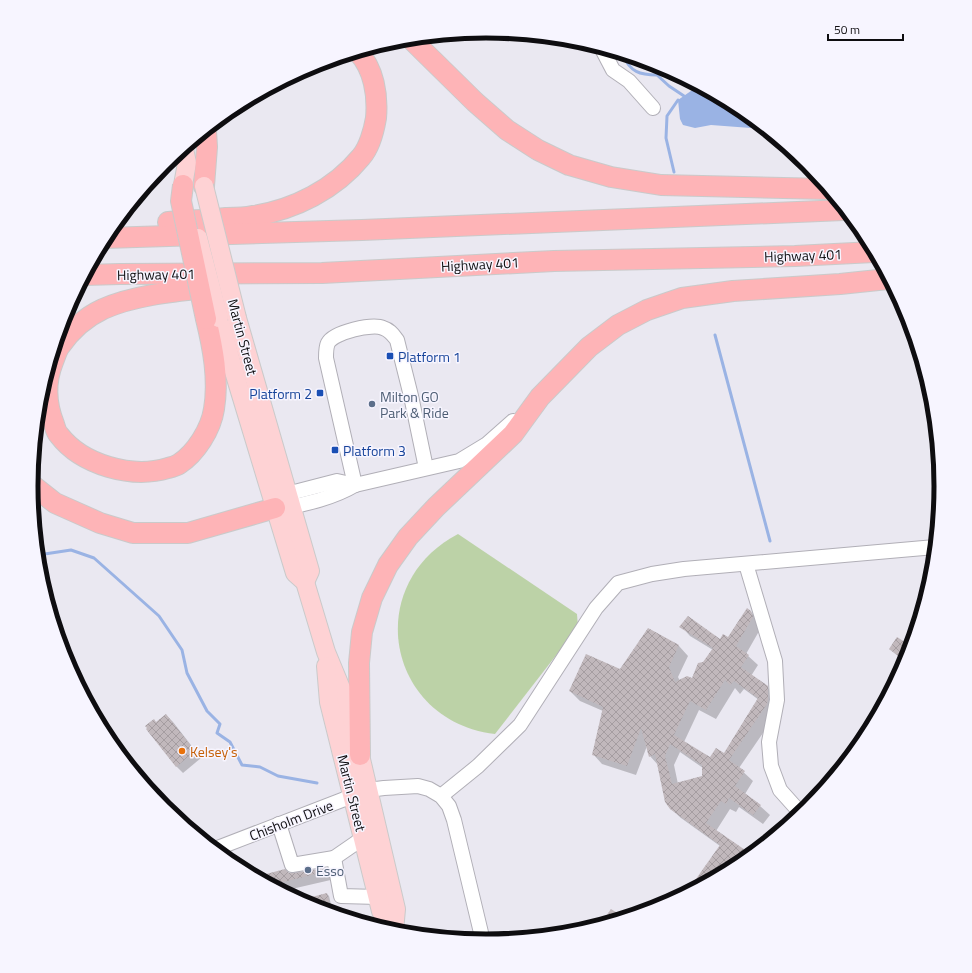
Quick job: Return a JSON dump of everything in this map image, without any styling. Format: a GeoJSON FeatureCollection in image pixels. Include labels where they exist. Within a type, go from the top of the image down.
{"type":"FeatureCollection","features":[{"type":"Feature","properties":{"kind":"highway"},"geometry":{"type":"LineString","coordinates":[[416,44],[475,102],[507,130],[538,150],[569,165],[611,178],[661,185],[821,189]]}},
{"type":"Feature","properties":{"kind":"highway"},"geometry":{"type":"LineString","coordinates":[[116,235],[155,223],[253,217],[284,209],[314,196],[340,178],[362,156],[374,131],[378,103],[372,75],[362,56]]}},
{"type":"Feature","properties":{"kind":"highway"},"geometry":{"type":"LineString","coordinates":[[204,186],[206,137]]}},
{"type":"Feature","properties":{"kind":"highway"},"geometry":{"type":"LineString","coordinates":[[48,396],[49,412],[58,434],[73,449],[93,460],[117,470],[141,473],[160,470],[179,464],[195,451],[206,433],[214,410],[216,385],[213,319],[181,200],[183,185]]}},
{"type":"Feature","properties":{"kind":"highway"},"geometry":{"type":"LineString","coordinates":[[114,238],[378,229],[838,210]]}},
{"type":"Feature","properties":{"kind":"highway","name":"Highway 401"},"geometry":{"type":"LineString","coordinates":[[91,276],[128,274],[322,273],[554,260],[795,256],[868,252]]}},
{"type":"Feature","properties":{"kind":"highway"},"geometry":{"type":"LineString","coordinates":[[62,343],[78,325],[103,309],[130,300],[168,293],[322,273]]}},
{"type":"Feature","properties":{"kind":"highway"},"geometry":{"type":"LineString","coordinates":[[360,755],[359,663],[362,632],[372,598],[385,571],[408,537],[436,507],[513,434],[540,397],[589,348],[618,325],[647,310],[682,298],[733,291],[883,279]]}},
{"type":"Feature","properties":{"kind":"highway"},"geometry":{"type":"LineString","coordinates":[[38,490],[55,503],[100,524],[133,533],[188,533],[282,502]]}},
{"type":"Feature","properties":{"kind":"main road","name":"Martin Street"},"geometry":{"type":"LineString","coordinates":[[185,156],[204,186],[282,502],[295,573],[305,582],[326,652],[345,698],[360,755],[360,793],[363,838],[381,911],[390,924]]}},
{"type":"Feature","properties":{"kind":"main road"},"geometry":{"type":"LineString","coordinates":[[183,185],[185,156]]}},
{"type":"Feature","properties":{"kind":"main road","name":"Martin Street"},"geometry":{"type":"LineString","coordinates":[[213,319],[232,365],[282,502]]}},
{"type":"Feature","properties":{"kind":"main road","name":"Martin Street"},"geometry":{"type":"LineString","coordinates":[[326,652],[329,702],[360,793],[396,909],[395,925]]}},
{"type":"Feature","properties":{"kind":"street"},"geometry":{"type":"LineString","coordinates":[[605,55],[613,70],[628,81],[653,108]]}},
{"type":"Feature","properties":{"kind":"street"},"geometry":{"type":"LineString","coordinates":[[355,485],[326,358],[328,343],[339,334],[374,326],[382,327],[391,333],[396,340],[400,349],[426,468]]}},
{"type":"Feature","properties":{"kind":"street"},"geometry":{"type":"LineString","coordinates":[[282,502],[337,481],[355,485],[459,461],[481,448],[540,397]]}},
{"type":"Feature","properties":{"kind":"street"},"geometry":{"type":"LineString","coordinates":[[481,934],[454,820],[449,806],[441,796],[478,766],[520,725],[596,608],[618,583],[652,574],[684,569],[930,547]]}},
{"type":"Feature","properties":{"kind":"street"},"geometry":{"type":"LineString","coordinates":[[746,564],[775,661],[777,700],[768,742],[771,766],[780,790],[797,808]]}},
{"type":"Feature","properties":{"kind":"street","name":"Chisholm Drive"},"geometry":{"type":"LineString","coordinates":[[221,847],[360,793],[406,785],[429,789],[441,796]]}},
{"type":"Feature","properties":{"kind":"street"},"geometry":{"type":"LineString","coordinates":[[280,824],[292,865],[334,858],[363,838]]}},
{"type":"Feature","properties":{"kind":"street"},"geometry":{"type":"LineString","coordinates":[[334,858],[341,896],[378,897]]}},
{"type":"Feature","properties":{"kind":"green space"},"geometry":{"type":"Polygon","coordinates":[[[458,534],[577,614],[578,627],[495,734],[458,724],[430,704],[410,678],[400,648],[399,616],[408,585],[427,557],[458,534]]]}},
{"type":"Feature","properties":{"kind":"water"},"geometry":{"type":"Polygon","coordinates":[[[693,90],[735,114],[755,128],[711,125],[695,128],[683,125],[680,119],[678,100],[693,90]]]}},
{"type":"Feature","properties":{"kind":"building"},"geometry":{"type":"Polygon","coordinates":[[[747,608],[751,611],[753,617],[736,646],[749,655],[741,667],[768,686],[768,699],[767,704],[729,760],[745,771],[735,786],[761,805],[753,815],[729,798],[726,804],[721,801],[706,823],[746,851],[693,883],[720,845],[670,809],[665,802],[655,754],[649,757],[641,728],[627,766],[592,755],[603,707],[569,691],[586,654],[620,669],[648,628],[679,645],[669,667],[675,682],[687,676],[692,678],[698,663],[703,662],[713,648],[679,627],[688,616],[720,639],[723,634],[728,637],[747,608]],[[725,680],[706,710],[690,701],[674,735],[710,757],[716,748],[724,753],[758,698],[734,681],[730,685],[725,680]],[[670,744],[665,756],[672,784],[702,776],[702,765],[670,744]]]}},
{"type":"Feature","properties":{"kind":"building"},"geometry":{"type":"Polygon","coordinates":[[[897,637],[906,643],[900,658],[889,649],[897,637]]]}},
{"type":"Feature","properties":{"kind":"building"},"geometry":{"type":"Polygon","coordinates":[[[166,714],[195,751],[176,767],[145,726],[154,719],[156,722],[166,714]]]}},
{"type":"Feature","properties":{"kind":"building"},"geometry":{"type":"Polygon","coordinates":[[[327,868],[328,871],[279,883],[263,875],[285,869],[289,873],[327,868]]]}},
{"type":"Feature","properties":{"kind":"building"},"geometry":{"type":"Polygon","coordinates":[[[327,893],[330,906],[315,900],[309,898],[327,893]]]}},
{"type":"Feature","properties":{"kind":"building"},"geometry":{"type":"Polygon","coordinates":[[[611,909],[619,914],[605,918],[611,909]]]}},
{"type":"Feature","properties":{"kind":"waterway"},"geometry":{"type":"LineString","coordinates":[[626,61],[632,69],[636,71],[657,75],[669,86],[684,96]]}},
{"type":"Feature","properties":{"kind":"waterway"},"geometry":{"type":"LineString","coordinates":[[674,172],[666,138],[667,116],[678,100]]}},
{"type":"Feature","properties":{"kind":"waterway"},"geometry":{"type":"LineString","coordinates":[[715,335],[770,541]]}},
{"type":"Feature","properties":{"kind":"waterway"},"geometry":{"type":"LineString","coordinates":[[44,554],[71,550],[94,558],[159,616],[182,650],[187,673],[207,711],[220,724],[217,733],[230,742],[242,765],[260,767],[278,776],[317,783]]}},
{"type":"Feature","properties":{"kind":"place","name":"Platform 1"},"geometry":{"type":"Point","coordinates":[390,356]}},
{"type":"Feature","properties":{"kind":"place","name":"Platform 2"},"geometry":{"type":"Point","coordinates":[320,393]}},
{"type":"Feature","properties":{"kind":"place","name":"Milton GO Park & Ride"},"geometry":{"type":"Point","coordinates":[372,404]}},
{"type":"Feature","properties":{"kind":"place","name":"Platform 3"},"geometry":{"type":"Point","coordinates":[335,450]}},
{"type":"Feature","properties":{"kind":"place","name":"Kelsey's"},"geometry":{"type":"Point","coordinates":[182,751]}},
{"type":"Feature","properties":{"kind":"place","name":"Esso"},"geometry":{"type":"Point","coordinates":[308,870]}}]}
